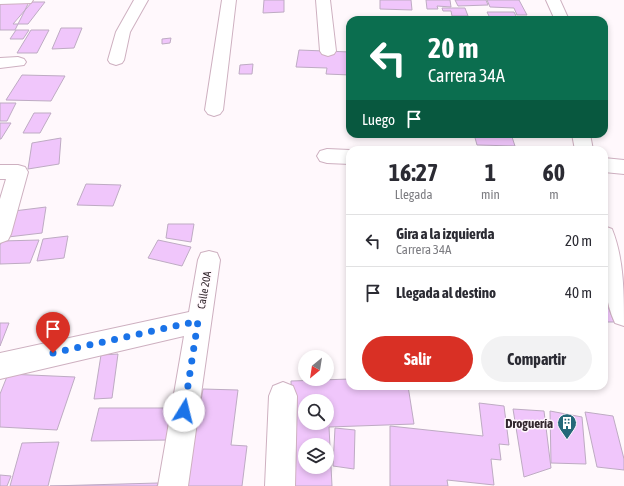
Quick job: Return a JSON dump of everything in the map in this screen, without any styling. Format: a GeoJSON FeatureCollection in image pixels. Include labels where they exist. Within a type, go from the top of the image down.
{"type":"FeatureCollection","features":[{"type":"Feature","properties":{"kind":"street"},"geometry":{"type":"LineString","coordinates":[[0,0],[26,0]]}},
{"type":"Feature","properties":{"kind":"street"},"geometry":{"type":"LineString","coordinates":[[116,60],[123,32],[141,0]]}},
{"type":"Feature","properties":{"kind":"street"},"geometry":{"type":"LineString","coordinates":[[214,110],[229,0]]}},
{"type":"Feature","properties":{"kind":"street"},"geometry":{"type":"LineString","coordinates":[[323,0],[328,51]]}},
{"type":"Feature","properties":{"kind":"street"},"geometry":{"type":"LineString","coordinates":[[553,0],[560,16]]}},
{"type":"Feature","properties":{"kind":"street"},"geometry":{"type":"LineString","coordinates":[[0,63],[18,62]]}},
{"type":"Feature","properties":{"kind":"street"},"geometry":{"type":"LineString","coordinates":[[327,156],[346,157]]}},
{"type":"Feature","properties":{"kind":"street"},"geometry":{"type":"LineString","coordinates":[[608,165],[624,167]]}},
{"type":"Feature","properties":{"kind":"street"},"geometry":{"type":"LineString","coordinates":[[0,172],[18,172],[0,234]]}},
{"type":"Feature","properties":{"kind":"street"},"geometry":{"type":"LineString","coordinates":[[608,251],[624,315]]}},
{"type":"Feature","properties":{"kind":"street","name":"Calle 20A"},"geometry":{"type":"LineString","coordinates":[[173,486],[198,321],[210,260]]}},
{"type":"Feature","properties":{"kind":"street"},"geometry":{"type":"LineString","coordinates":[[0,366],[198,321]]}},
{"type":"Feature","properties":{"kind":"street"},"geometry":{"type":"LineString","coordinates":[[280,486],[282,396]]}},
{"type":"Feature","properties":{"kind":"building"},"geometry":{"type":"Polygon","coordinates":[[[264,0],[284,0],[284,12],[263,13],[264,0]]]}},
{"type":"Feature","properties":{"kind":"building"},"geometry":{"type":"Polygon","coordinates":[[[380,0],[411,0],[412,10],[380,9],[380,0]]]}},
{"type":"Feature","properties":{"kind":"building"},"geometry":{"type":"Polygon","coordinates":[[[426,0],[450,0],[451,7],[437,6],[438,9],[427,9],[426,0]]]}},
{"type":"Feature","properties":{"kind":"building"},"geometry":{"type":"Polygon","coordinates":[[[455,0],[486,0],[488,5],[458,6],[455,0]]]}},
{"type":"Feature","properties":{"kind":"building"},"geometry":{"type":"Polygon","coordinates":[[[487,0],[519,0],[527,15],[517,15],[514,8],[490,7],[487,0]]]}},
{"type":"Feature","properties":{"kind":"building"},"geometry":{"type":"Polygon","coordinates":[[[29,2],[15,30],[0,30],[0,3],[29,2]]]}},
{"type":"Feature","properties":{"kind":"building"},"geometry":{"type":"Polygon","coordinates":[[[32,2],[45,2],[28,24],[13,24],[32,2]]]}},
{"type":"Feature","properties":{"kind":"building"},"geometry":{"type":"Polygon","coordinates":[[[442,8],[465,8],[468,16],[452,16],[451,11],[443,11],[442,8]]]}},
{"type":"Feature","properties":{"kind":"building"},"geometry":{"type":"Polygon","coordinates":[[[487,12],[514,12],[516,16],[489,16],[487,12]]]}},
{"type":"Feature","properties":{"kind":"building"},"geometry":{"type":"Polygon","coordinates":[[[61,28],[82,28],[74,48],[52,49],[61,28]]]}},
{"type":"Feature","properties":{"kind":"building"},"geometry":{"type":"Polygon","coordinates":[[[16,30],[29,30],[23,39],[10,39],[16,30]]]}},
{"type":"Feature","properties":{"kind":"building"},"geometry":{"type":"Polygon","coordinates":[[[31,30],[49,30],[37,53],[17,53],[31,30]]]}},
{"type":"Feature","properties":{"kind":"building"},"geometry":{"type":"Polygon","coordinates":[[[171,38],[170,43],[162,44],[162,39],[171,38]]]}},
{"type":"Feature","properties":{"kind":"building"},"geometry":{"type":"Polygon","coordinates":[[[299,50],[346,52],[346,75],[326,74],[327,68],[296,67],[299,50]]]}},
{"type":"Feature","properties":{"kind":"building"},"geometry":{"type":"Polygon","coordinates":[[[253,64],[252,74],[239,74],[240,65],[253,64]]]}},
{"type":"Feature","properties":{"kind":"building"},"geometry":{"type":"Polygon","coordinates":[[[22,75],[65,76],[51,101],[6,100],[22,75]]]}},
{"type":"Feature","properties":{"kind":"building"},"geometry":{"type":"Polygon","coordinates":[[[0,103],[16,103],[7,121],[0,121],[0,103]]]}},
{"type":"Feature","properties":{"kind":"building"},"geometry":{"type":"Polygon","coordinates":[[[34,113],[51,113],[40,133],[23,133],[34,113]]]}},
{"type":"Feature","properties":{"kind":"building"},"geometry":{"type":"Polygon","coordinates":[[[0,123],[11,123],[1,139],[0,139],[0,123]]]}},
{"type":"Feature","properties":{"kind":"building"},"geometry":{"type":"Polygon","coordinates":[[[61,138],[59,164],[28,169],[32,143],[61,138]]]}},
{"type":"Feature","properties":{"kind":"building"},"geometry":{"type":"Polygon","coordinates":[[[475,138],[512,138],[515,146],[477,145],[475,138]]]}},
{"type":"Feature","properties":{"kind":"building"},"geometry":{"type":"Polygon","coordinates":[[[86,184],[121,185],[113,206],[77,205],[86,184]]]}},
{"type":"Feature","properties":{"kind":"building"},"geometry":{"type":"Polygon","coordinates":[[[46,207],[42,233],[8,237],[14,211],[46,207]]]}},
{"type":"Feature","properties":{"kind":"building"},"geometry":{"type":"Polygon","coordinates":[[[168,224],[194,224],[191,242],[166,238],[168,224]]]}},
{"type":"Feature","properties":{"kind":"building"},"geometry":{"type":"Polygon","coordinates":[[[68,236],[64,258],[37,261],[43,239],[68,236]]]}},
{"type":"Feature","properties":{"kind":"building"},"geometry":{"type":"Polygon","coordinates":[[[39,240],[30,263],[0,264],[0,245],[2,241],[39,240]]]}},
{"type":"Feature","properties":{"kind":"building"},"geometry":{"type":"Polygon","coordinates":[[[158,240],[191,247],[182,266],[148,258],[158,240]]]}},
{"type":"Feature","properties":{"kind":"building"},"geometry":{"type":"Polygon","coordinates":[[[608,307],[614,322],[608,322],[608,307]]]}},
{"type":"Feature","properties":{"kind":"building"},"geometry":{"type":"Polygon","coordinates":[[[0,323],[9,323],[0,346],[0,323]]]}},
{"type":"Feature","properties":{"kind":"building"},"geometry":{"type":"Polygon","coordinates":[[[118,354],[112,398],[94,399],[101,355],[118,354]]]}},
{"type":"Feature","properties":{"kind":"building"},"geometry":{"type":"Polygon","coordinates":[[[8,374],[75,377],[57,430],[0,427],[0,394],[8,374]]]}},
{"type":"Feature","properties":{"kind":"building"},"geometry":{"type":"Polygon","coordinates":[[[346,379],[346,390],[409,390],[414,424],[334,427],[334,394],[298,394],[298,430],[329,430],[330,438],[298,438],[298,474],[331,474],[332,486],[294,486],[291,381],[298,381],[298,386],[334,386],[334,380],[346,379]]]}},
{"type":"Feature","properties":{"kind":"building"},"geometry":{"type":"Polygon","coordinates":[[[203,389],[238,390],[231,445],[247,446],[242,486],[186,486],[203,389]]]}},
{"type":"Feature","properties":{"kind":"building"},"geometry":{"type":"Polygon","coordinates":[[[479,403],[504,406],[509,445],[499,444],[501,460],[491,459],[494,485],[447,480],[448,486],[390,486],[390,426],[483,436],[479,403]]]}},
{"type":"Feature","properties":{"kind":"building"},"geometry":{"type":"Polygon","coordinates":[[[99,408],[175,408],[170,440],[91,441],[99,408]]]}},
{"type":"Feature","properties":{"kind":"building"},"geometry":{"type":"Polygon","coordinates":[[[513,409],[544,411],[551,468],[524,477],[513,409]]]}},
{"type":"Feature","properties":{"kind":"building","name":"Droguería"},"geometry":{"type":"Polygon","coordinates":[[[550,411],[582,417],[586,464],[551,463],[550,411]]]}},
{"type":"Feature","properties":{"kind":"building"},"geometry":{"type":"Polygon","coordinates":[[[585,412],[613,416],[624,459],[624,470],[597,467],[585,412]]]}},
{"type":"Feature","properties":{"kind":"building"},"geometry":{"type":"Polygon","coordinates":[[[335,428],[355,430],[354,469],[334,466],[335,428]]]}},
{"type":"Feature","properties":{"kind":"building"},"geometry":{"type":"Polygon","coordinates":[[[59,442],[48,486],[10,486],[22,443],[59,442]]]}},
{"type":"Feature","properties":{"kind":"building"},"geometry":{"type":"Polygon","coordinates":[[[0,475],[11,476],[7,486],[0,486],[0,475]]]}},
{"type":"Feature","properties":{"kind":"building"},"geometry":{"type":"Polygon","coordinates":[[[158,483],[157,486],[50,486],[158,483]]]}},
{"type":"Feature","properties":{"kind":"place","name":"Droguería"},"geometry":{"type":"Point","coordinates":[567,440]}},
{"type":"Feature","properties":{"kind":"route"},"geometry":{"type":"LineString","coordinates":[[53,353],[198,321],[184,411]]}}]}
